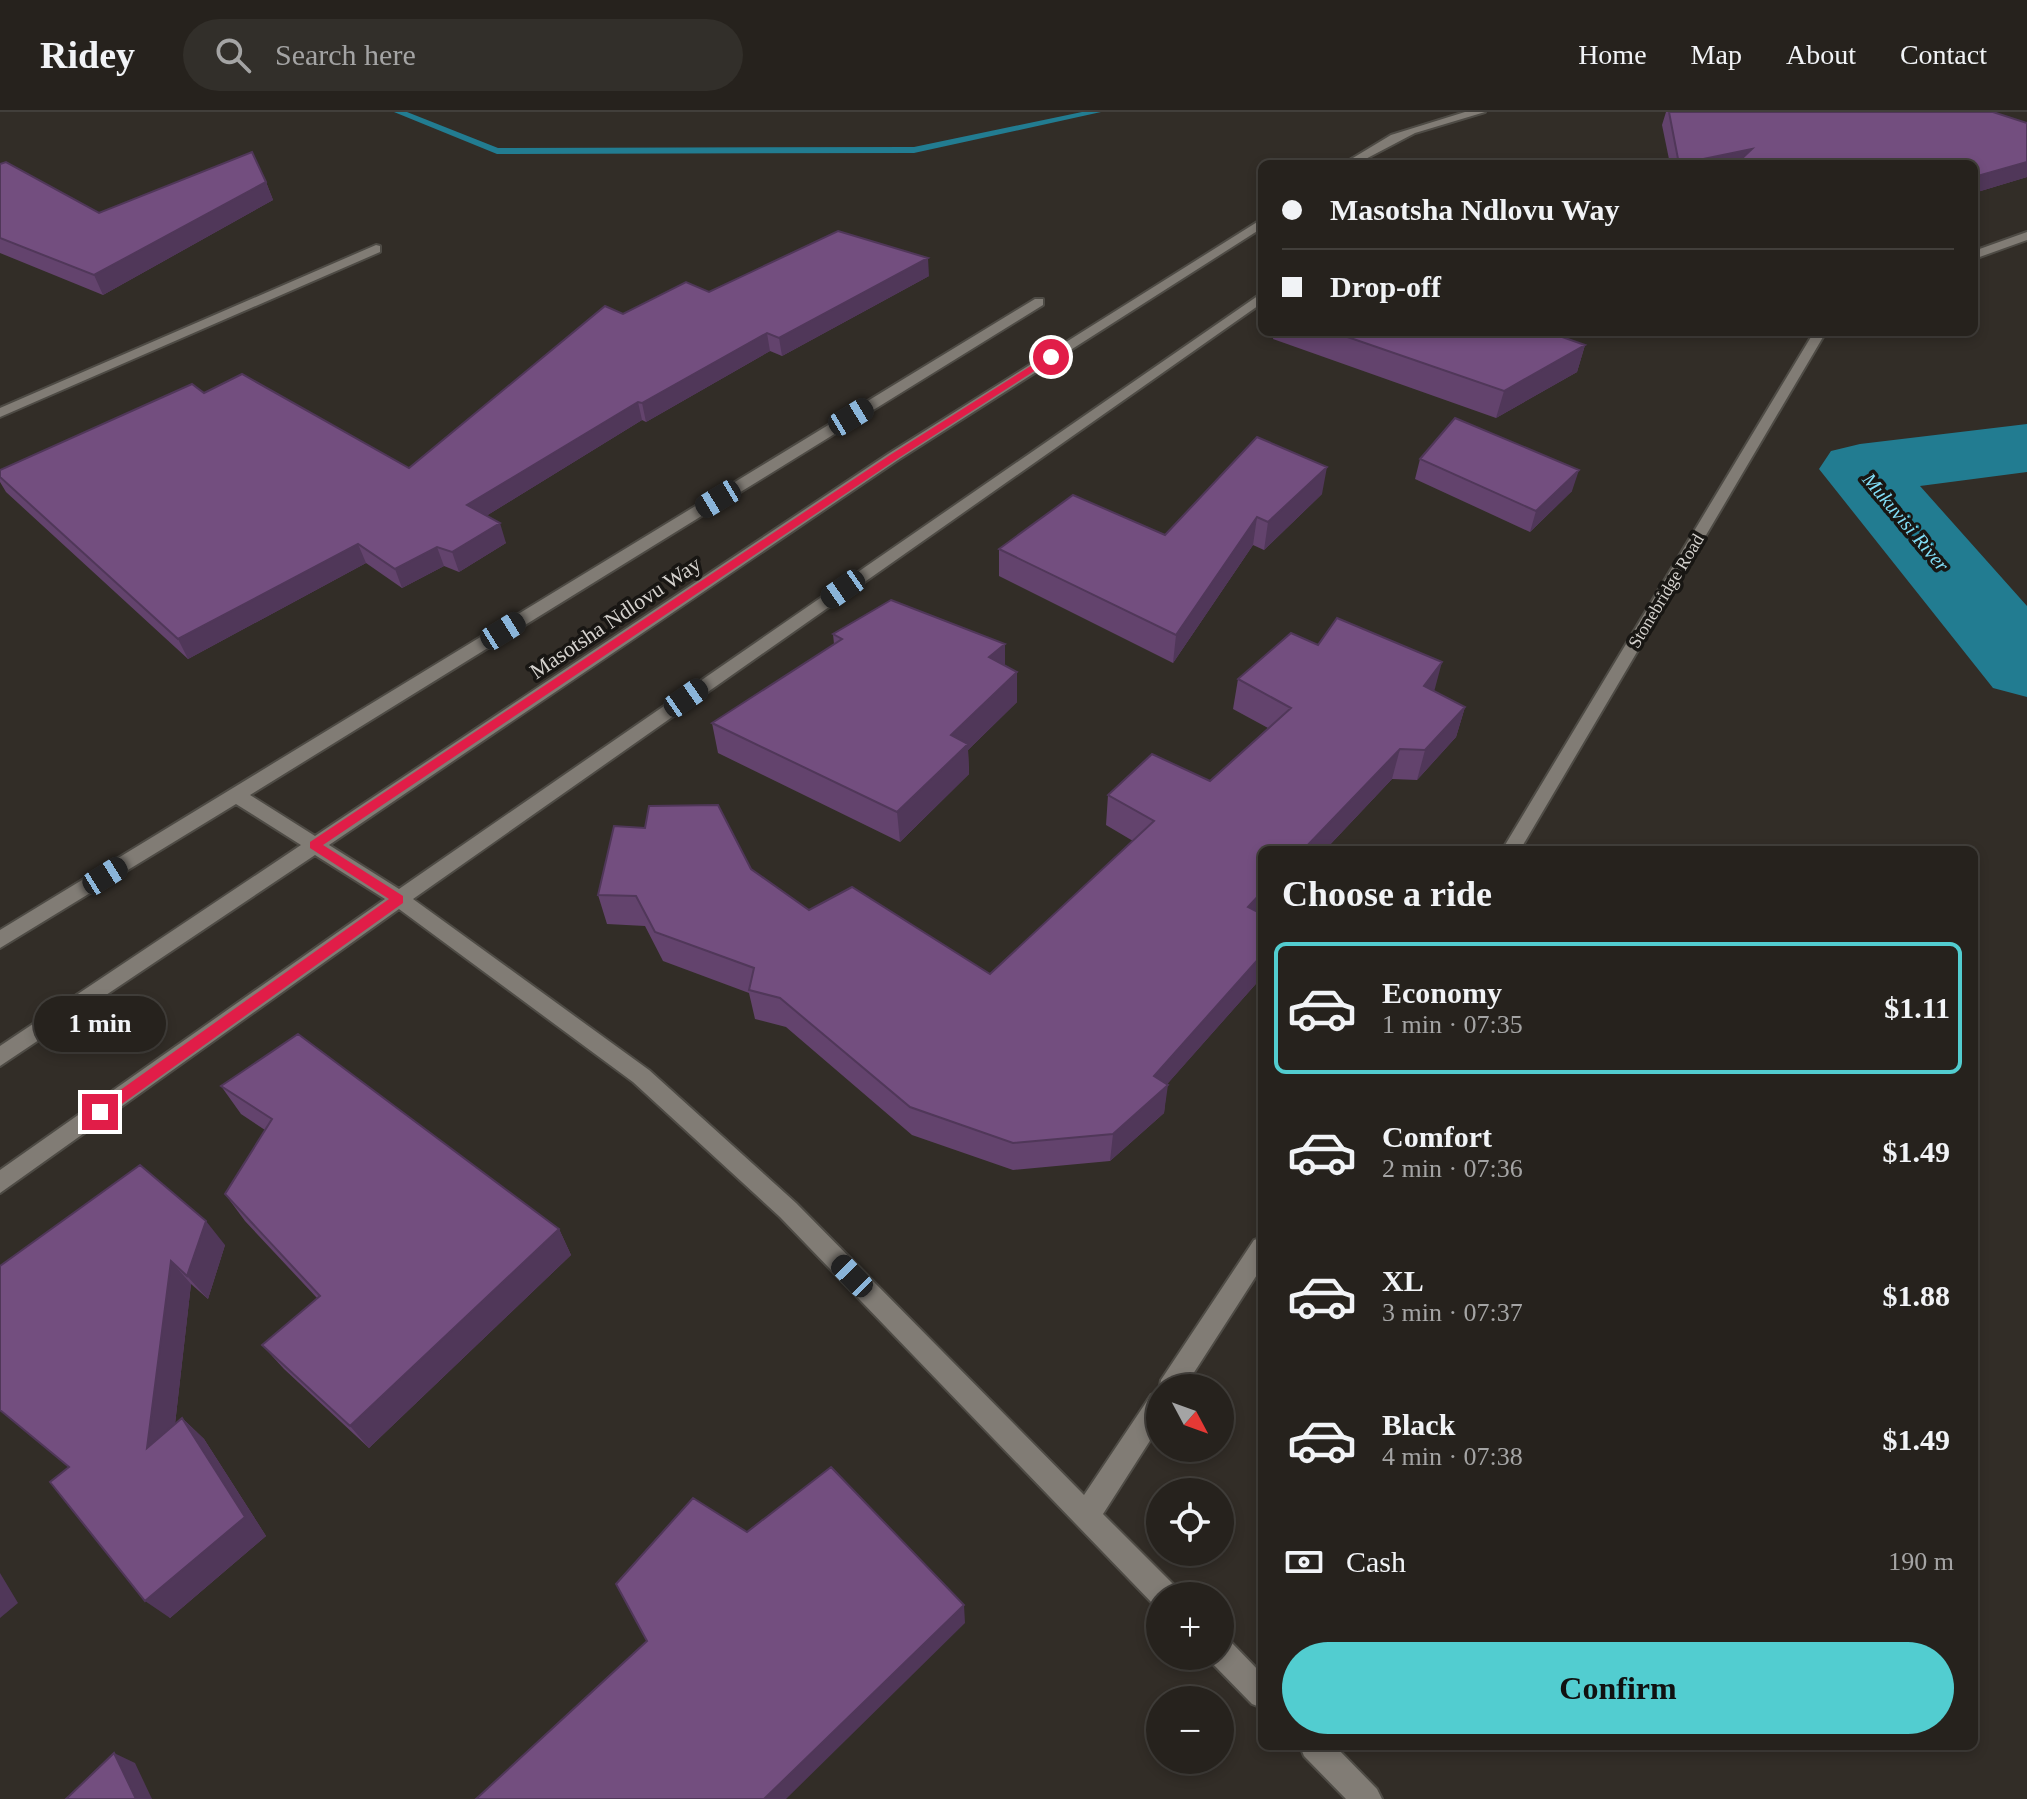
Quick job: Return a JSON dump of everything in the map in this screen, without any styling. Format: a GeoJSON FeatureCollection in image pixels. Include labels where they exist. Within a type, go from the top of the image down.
{"type":"FeatureCollection","features":[{"type":"Feature","properties":{"kind":"street"},"geometry":{"type":"LineString","coordinates":[[1355,160],[1389,138],[1480,112]]}},
{"type":"Feature","properties":{"kind":"street","name":"Masotsha Ndlovu Way"},"geometry":{"type":"LineString","coordinates":[[0,1057],[893,457],[1258,226]]}},
{"type":"Feature","properties":{"kind":"street"},"geometry":{"type":"LineString","coordinates":[[1978,254],[2027,236]]}},
{"type":"Feature","properties":{"kind":"street"},"geometry":{"type":"LineString","coordinates":[[0,413],[376,249]]}},
{"type":"Feature","properties":{"kind":"street"},"geometry":{"type":"LineString","coordinates":[[0,1183],[399,899],[1258,300]]}},
{"type":"Feature","properties":{"kind":"street"},"geometry":{"type":"LineString","coordinates":[[0,940],[1039,302]]}},
{"type":"Feature","properties":{"kind":"street","name":"Stonebridge Road"},"geometry":{"type":"LineString","coordinates":[[1513,846],[1818,336]]}},
{"type":"Feature","properties":{"kind":"street"},"geometry":{"type":"LineString","coordinates":[[236,795],[399,899],[596,1041],[701,1128],[799,1221],[1151,1582]]}},
{"type":"Feature","properties":{"kind":"street"},"geometry":{"type":"LineString","coordinates":[[1179,1374],[1258,1253]]}},
{"type":"Feature","properties":{"kind":"street"},"geometry":{"type":"LineString","coordinates":[[1086,1516],[1146,1424]]}},
{"type":"Feature","properties":{"kind":"street"},"geometry":{"type":"LineString","coordinates":[[1234,1665],[1258,1690]]}},
{"type":"Feature","properties":{"kind":"street"},"geometry":{"type":"LineString","coordinates":[[1318,1750],[1367,1799]]}},
{"type":"Feature","properties":{"kind":"building"},"geometry":{"type":"Polygon","coordinates":[[[1669,112],[1993,112],[2027,123],[2027,162],[1978,176],[1978,160],[1740,160],[1752,149],[1698,160],[1678,160],[1669,112]]]}},
{"type":"Feature","properties":{"kind":"building"},"geometry":{"type":"Polygon","coordinates":[[[252,152],[266,182],[94,275],[0,238],[0,164],[6,162],[99,213],[252,152]]]}},
{"type":"Feature","properties":{"kind":"building"},"geometry":{"type":"Polygon","coordinates":[[[838,231],[928,258],[779,338],[767,333],[642,403],[638,402],[467,505],[500,523],[452,552],[437,547],[395,569],[358,544],[178,639],[0,477],[0,470],[192,384],[204,393],[242,374],[409,468],[605,306],[623,314],[686,282],[709,292],[838,231]]]}},
{"type":"Feature","properties":{"kind":"building"},"geometry":{"type":"Polygon","coordinates":[[[1345,336],[1559,336],[1585,345],[1504,391],[1345,336]]]}},
{"type":"Feature","properties":{"kind":"building"},"geometry":{"type":"Polygon","coordinates":[[[1455,418],[1579,470],[1536,511],[1420,459],[1455,418]]]}},
{"type":"Feature","properties":{"kind":"building"},"geometry":{"type":"Polygon","coordinates":[[[1257,437],[1327,467],[1268,522],[1257,517],[1176,635],[999,549],[1073,495],[1165,535],[1257,437]]]}},
{"type":"Feature","properties":{"kind":"building"},"geometry":{"type":"Polygon","coordinates":[[[891,600],[1005,644],[989,657],[1017,672],[951,735],[968,744],[897,812],[712,723],[842,639],[833,634],[891,600]]]}},
{"type":"Feature","properties":{"kind":"building"},"geometry":{"type":"Polygon","coordinates":[[[1337,618],[1442,662],[1424,686],[1465,707],[1425,750],[1400,749],[1307,846],[1258,846],[1258,896],[1248,907],[1258,912],[1258,959],[1154,1076],[1168,1085],[1113,1134],[1013,1143],[910,1107],[780,998],[749,990],[754,968],[655,932],[636,896],[598,895],[614,826],[645,828],[649,806],[718,805],[751,869],[809,910],[852,887],[990,974],[1154,821],[1108,795],[1152,754],[1210,781],[1291,708],[1238,679],[1291,633],[1318,645],[1337,618]]]}},
{"type":"Feature","properties":{"kind":"building"},"geometry":{"type":"Polygon","coordinates":[[[298,1034],[559,1229],[350,1426],[262,1345],[320,1296],[225,1194],[272,1119],[221,1086],[298,1034]]]}},
{"type":"Feature","properties":{"kind":"building"},"geometry":{"type":"Polygon","coordinates":[[[140,1165],[206,1221],[187,1276],[171,1261],[147,1448],[182,1418],[245,1517],[145,1601],[50,1482],[69,1467],[0,1410],[0,1266],[140,1165]]]}},
{"type":"Feature","properties":{"kind":"building"},"geometry":{"type":"Polygon","coordinates":[[[831,1467],[964,1605],[764,1799],[476,1799],[647,1641],[616,1584],[693,1498],[747,1532],[831,1467]]]}},
{"type":"Feature","properties":{"kind":"building"},"geometry":{"type":"Polygon","coordinates":[[[114,1753],[136,1799],[66,1799],[114,1753]]]}},
{"type":"Feature","properties":{"kind":"waterway"},"geometry":{"type":"LineString","coordinates":[[399,112],[497,151],[914,150],[1096,112]]}},
{"type":"Feature","properties":{"kind":"waterway","name":"Mukuvisi River"},"geometry":{"type":"LineString","coordinates":[[2027,448],[1860,469],[2027,666]]}},
{"type":"Feature","properties":{"kind":"route"},"geometry":{"type":"LineString","coordinates":[[100,1112],[399,899],[314,845],[893,457],[1051,357]]}}]}
